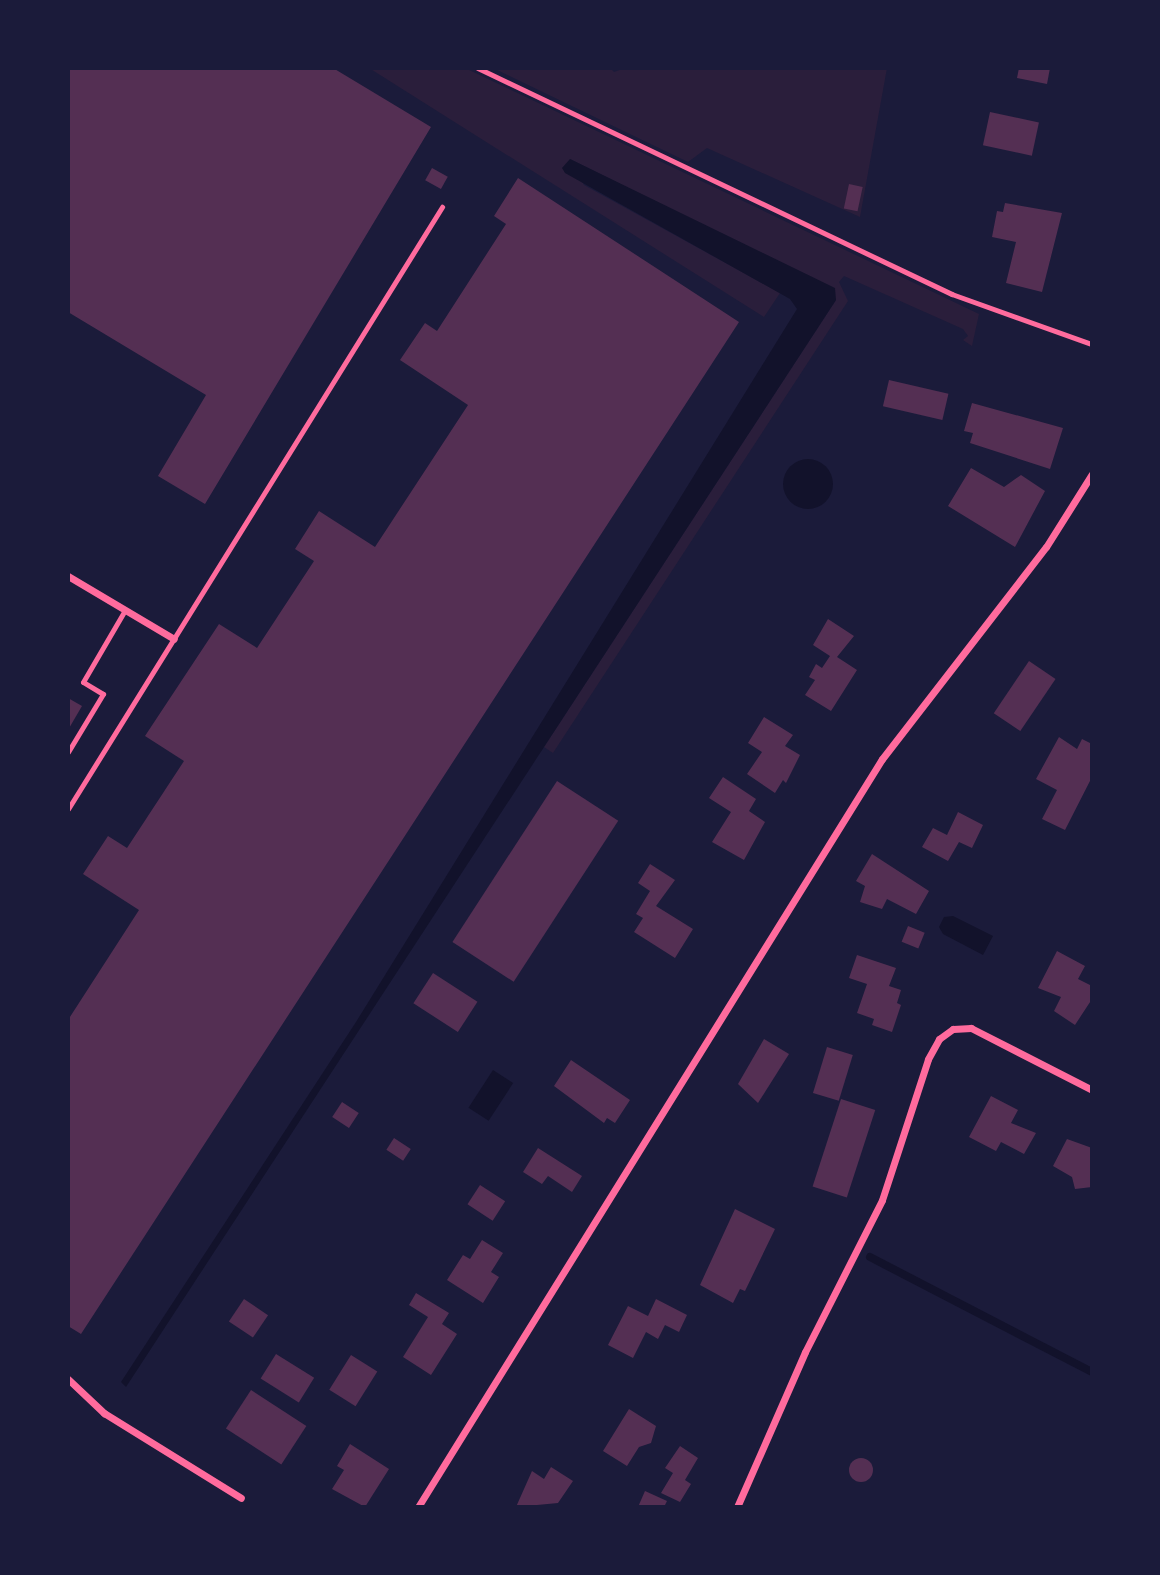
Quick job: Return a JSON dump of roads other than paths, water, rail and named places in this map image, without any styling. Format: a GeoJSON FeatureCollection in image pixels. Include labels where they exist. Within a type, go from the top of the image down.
{"type":"FeatureCollection","features":[{"type":"Feature","properties":{"kind":"street"},"geometry":{"type":"LineString","coordinates":[[418,1507],[882,759],[1046,547],[1092,474]]}},
{"type":"Feature","properties":{"kind":"street"},"geometry":{"type":"LineString","coordinates":[[68,576],[174,639]]}},
{"type":"Feature","properties":{"kind":"street"},"geometry":{"type":"LineString","coordinates":[[737,1507],[802,1360],[878,1208],[928,1059],[939,1039],[953,1029],[971,1028],[1092,1090]]}},
{"type":"Feature","properties":{"kind":"street"},"geometry":{"type":"LineString","coordinates":[[68,1379],[104,1413],[241,1499]]}},
{"type":"Feature","properties":{"kind":"lane"},"geometry":{"type":"LineString","coordinates":[[68,809],[442,207]]}},
{"type":"Feature","properties":{"kind":"lane"},"geometry":{"type":"LineString","coordinates":[[68,752],[103,694],[83,682],[125,610]]}},
{"type":"Feature","properties":{"kind":"waterway"},"geometry":{"type":"LineString","coordinates":[[870,1257],[1092,1372]]}}]}
